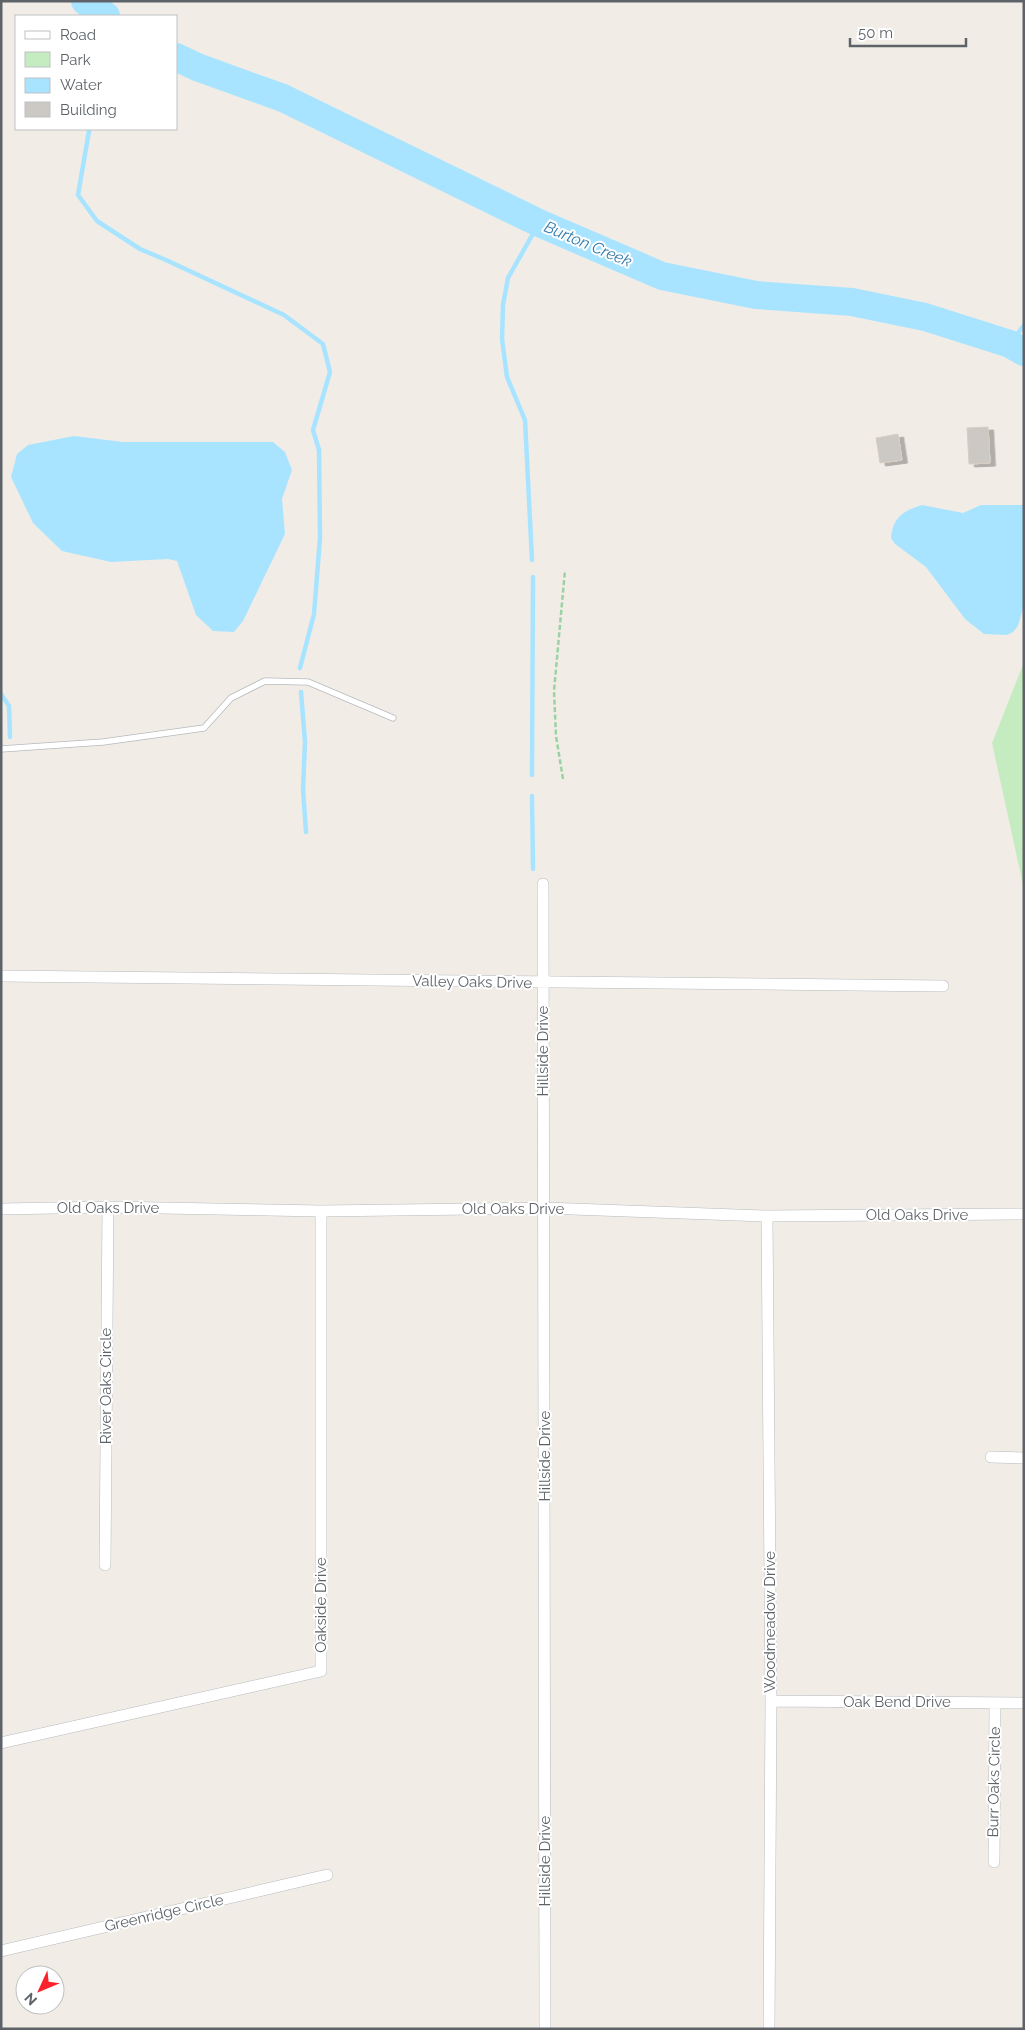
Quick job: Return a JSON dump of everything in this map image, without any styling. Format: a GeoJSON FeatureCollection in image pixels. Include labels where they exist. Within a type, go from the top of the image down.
{"type":"FeatureCollection","features":[{"type":"Feature","properties":{"kind":"street","name":"Hillside Drive"},"geometry":{"type":"LineString","coordinates":[[543,884],[545,2029]]}},
{"type":"Feature","properties":{"kind":"street","name":"Valley Oaks Drive"},"geometry":{"type":"LineString","coordinates":[[1,976],[943,986]]}},
{"type":"Feature","properties":{"kind":"street","name":"Old Oaks Drive"},"geometry":{"type":"LineString","coordinates":[[1,1209],[108,1207],[321,1211],[545,1208],[767,1216],[1024,1214]]}},
{"type":"Feature","properties":{"kind":"street","name":"River Oaks Circle"},"geometry":{"type":"LineString","coordinates":[[105,1565],[108,1207]]}},
{"type":"Feature","properties":{"kind":"street","name":"Oakside Drive"},"geometry":{"type":"LineString","coordinates":[[1,1743],[321,1671],[321,1211]]}},
{"type":"Feature","properties":{"kind":"street","name":"Woodmeadow Drive"},"geometry":{"type":"LineString","coordinates":[[767,1216],[771,1701],[769,2029]]}},
{"type":"Feature","properties":{"kind":"street"},"geometry":{"type":"LineString","coordinates":[[991,1458],[1024,1458]]}},
{"type":"Feature","properties":{"kind":"street","name":"Oak Bend Drive"},"geometry":{"type":"LineString","coordinates":[[771,1701],[1024,1703]]}},
{"type":"Feature","properties":{"kind":"street","name":"Burr Oaks Circle"},"geometry":{"type":"LineString","coordinates":[[994,1862],[995,1703]]}},
{"type":"Feature","properties":{"kind":"street","name":"Greenridge Circle"},"geometry":{"type":"LineString","coordinates":[[1,1951],[327,1875]]}},
{"type":"Feature","properties":{"kind":"lane"},"geometry":{"type":"LineString","coordinates":[[1,748],[102,742],[204,728],[231,698],[265,681],[308,682],[393,718]]}},
{"type":"Feature","properties":{"kind":"path"},"geometry":{"type":"LineString","coordinates":[[563,779],[556,736],[554,691],[565,570]]}},
{"type":"Feature","properties":{"kind":"green space"},"geometry":{"type":"Polygon","coordinates":[[[1024,662],[1024,889],[992,743],[1024,662]]]}},
{"type":"Feature","properties":{"kind":"water"},"geometry":{"type":"Polygon","coordinates":[[[74,436],[123,442],[273,442],[285,452],[292,470],[282,499],[285,534],[243,621],[234,632],[213,631],[196,615],[177,561],[168,559],[111,562],[62,551],[33,523],[11,477],[17,454],[28,445],[74,436]]]}},
{"type":"Feature","properties":{"kind":"water"},"geometry":{"type":"Polygon","coordinates":[[[922,505],[963,513],[981,505],[1024,505],[1024,605],[1018,626],[1013,632],[1007,635],[984,634],[965,619],[926,567],[895,544],[891,538],[897,520],[909,510],[922,505]]]}},
{"type":"Feature","properties":{"kind":"building"},"geometry":{"type":"Polygon","coordinates":[[[988,427],[990,463],[969,464],[967,428],[988,427]]]}},
{"type":"Feature","properties":{"kind":"building"},"geometry":{"type":"Polygon","coordinates":[[[898,434],[902,460],[880,463],[876,438],[898,434]]]}},
{"type":"Feature","properties":{"kind":"waterway","name":"Burton Creek"},"geometry":{"type":"LineString","coordinates":[[85,1],[105,15]]}},
{"type":"Feature","properties":{"kind":"waterway","name":"Burton Creek"},"geometry":{"type":"LineString","coordinates":[[178,58],[197,67],[283,98],[539,223],[662,276],[756,295],[852,302],[925,317],[1010,344],[1024,352]]}},
{"type":"Feature","properties":{"kind":"waterway"},"geometry":{"type":"LineString","coordinates":[[88,130],[78,195],[97,221],[140,249],[284,315],[323,344],[330,372],[313,430],[319,450],[320,538],[314,614],[300,668]]}},
{"type":"Feature","properties":{"kind":"waterway"},"geometry":{"type":"LineString","coordinates":[[532,560],[525,420],[507,377],[502,339],[503,305],[508,278],[539,223]]}},
{"type":"Feature","properties":{"kind":"waterway"},"geometry":{"type":"LineString","coordinates":[[1010,344],[1024,325]]}},
{"type":"Feature","properties":{"kind":"waterway"},"geometry":{"type":"LineString","coordinates":[[532,775],[533,577]]}},
{"type":"Feature","properties":{"kind":"waterway"},"geometry":{"type":"LineString","coordinates":[[301,692],[305,742],[303,789],[306,832]]}},
{"type":"Feature","properties":{"kind":"waterway"},"geometry":{"type":"LineString","coordinates":[[1,694],[9,706],[10,737]]}},
{"type":"Feature","properties":{"kind":"waterway"},"geometry":{"type":"LineString","coordinates":[[532,796],[533,869]]}}]}
